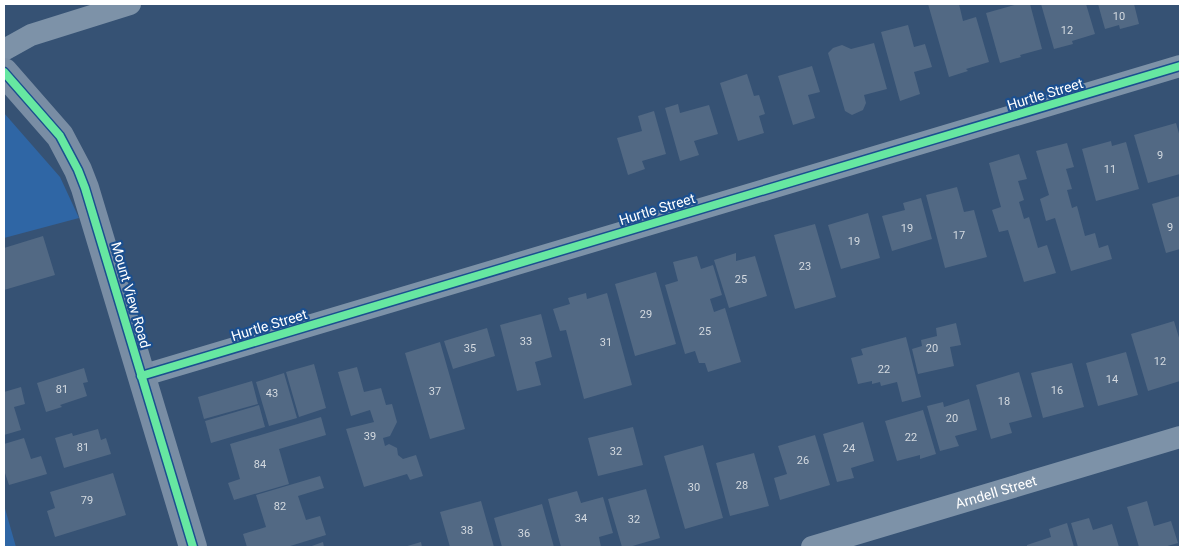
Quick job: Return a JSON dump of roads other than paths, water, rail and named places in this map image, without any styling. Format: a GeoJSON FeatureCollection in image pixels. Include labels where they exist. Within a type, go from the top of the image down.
{"type":"FeatureCollection","features":[{"type":"Feature","properties":{"kind":"street"},"geometry":{"type":"LineString","coordinates":[[4,50],[31,35],[130,4]]}},
{"type":"Feature","properties":{"kind":"street","name":"Hurtle Street"},"geometry":{"type":"LineString","coordinates":[[141,376],[1180,66]]}},
{"type":"Feature","properties":{"kind":"street","name":"Mount View Road"},"geometry":{"type":"LineString","coordinates":[[4,72],[60,136],[78,170],[92,207],[193,547]]}},
{"type":"Feature","properties":{"kind":"street","name":"Arndell Street"},"geometry":{"type":"LineString","coordinates":[[812,547],[1180,437]]}}]}
